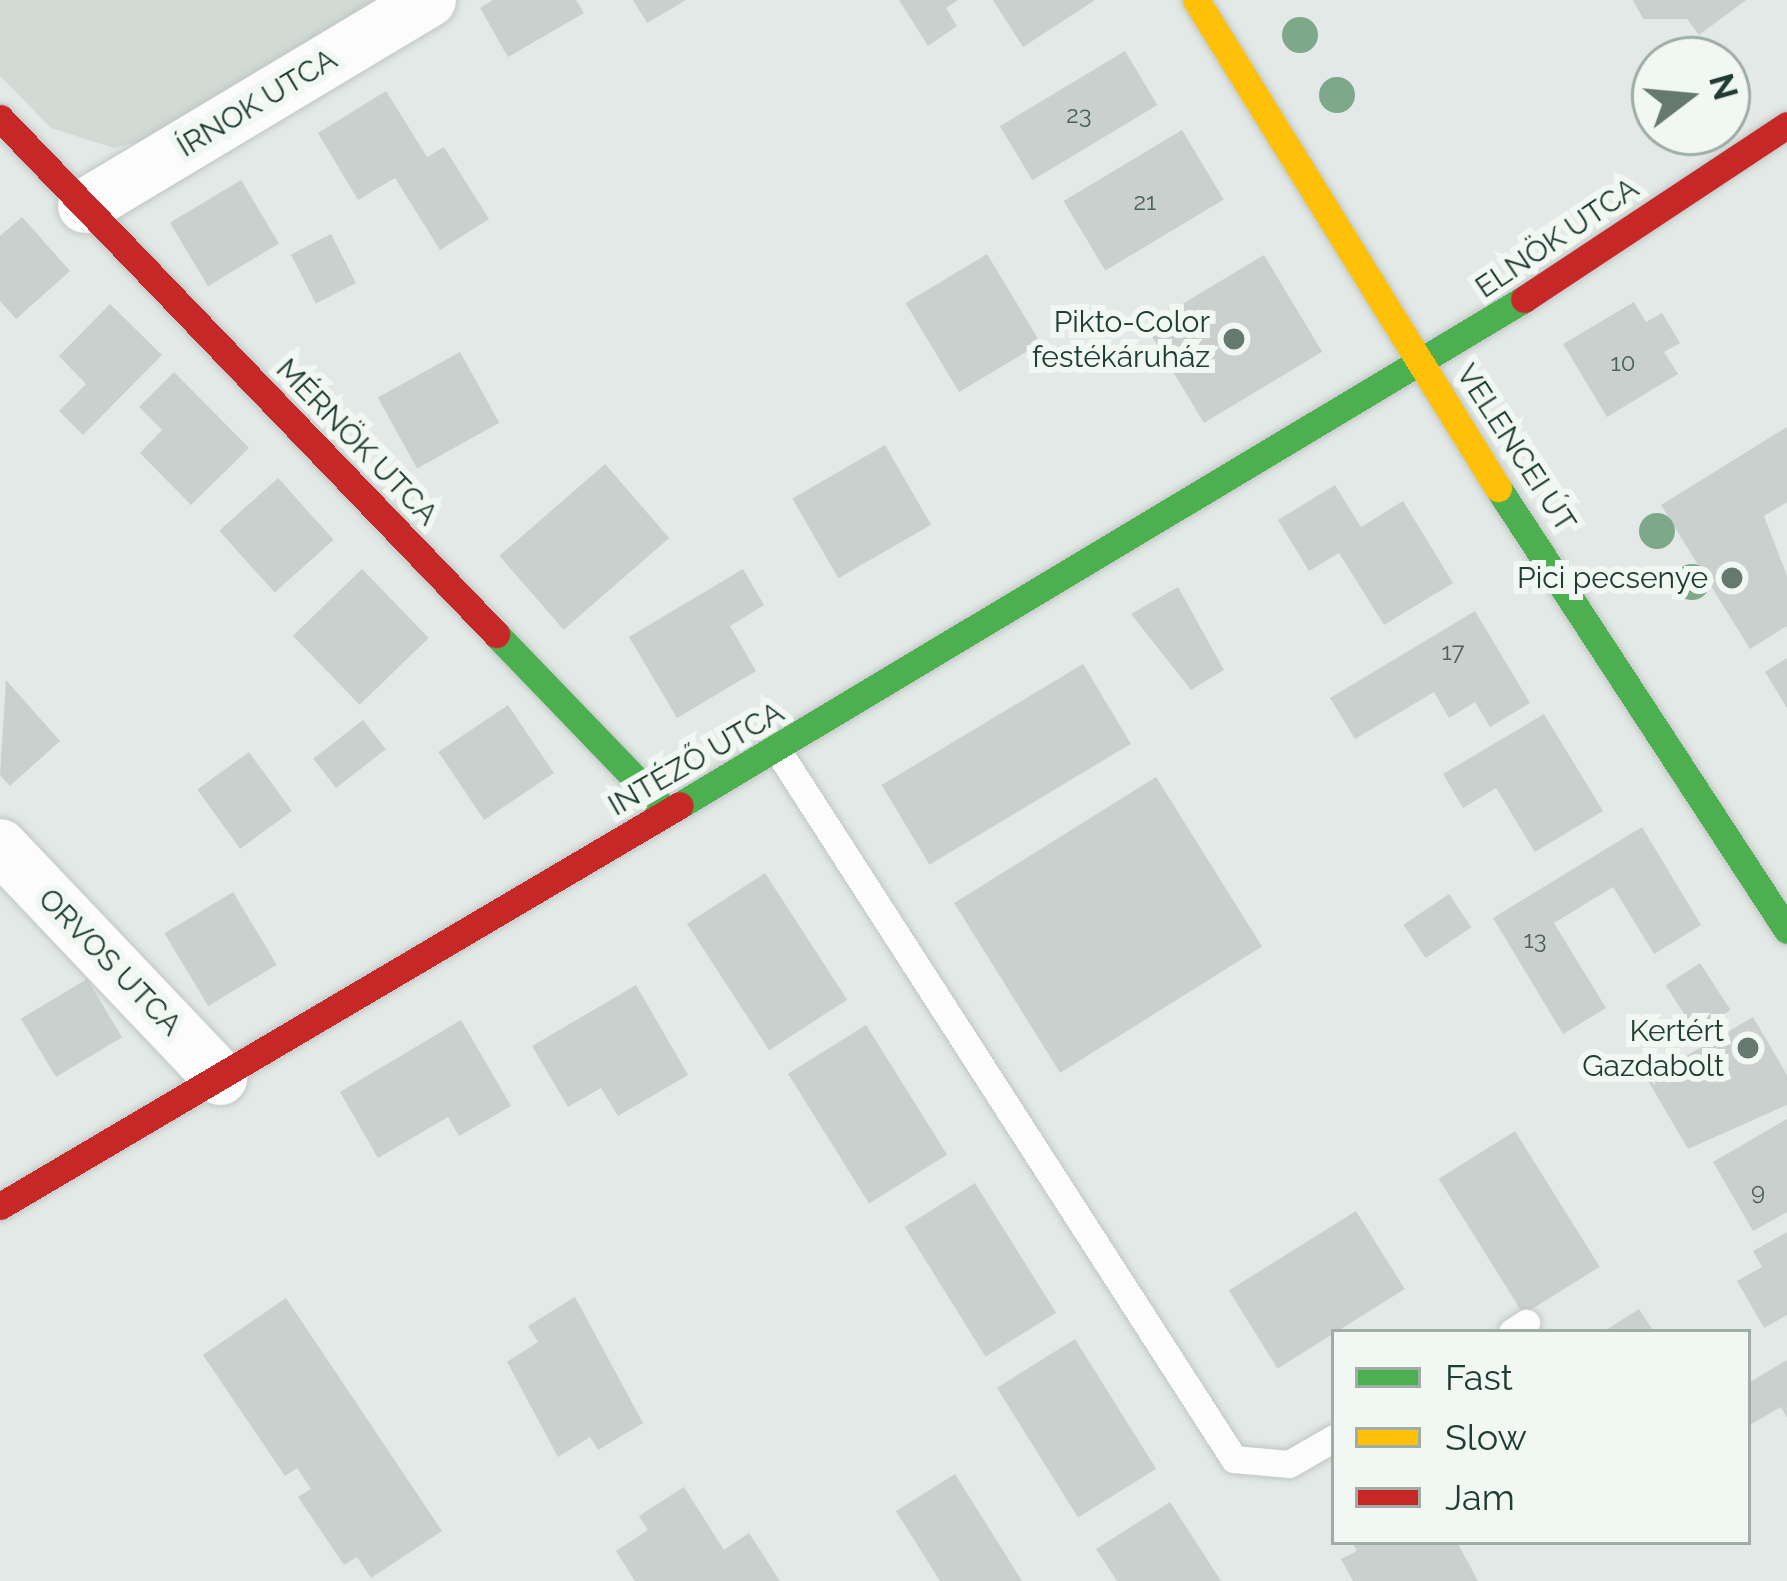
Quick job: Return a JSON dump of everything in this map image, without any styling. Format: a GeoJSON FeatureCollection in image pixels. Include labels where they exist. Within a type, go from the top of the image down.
{"type":"FeatureCollection","features":[{"type":"Feature","properties":{"kind":"street","name":"ÍRNOK UTCA"},"geometry":{"type":"LineString","coordinates":[[85,206],[429,0]]}},
{"type":"Feature","properties":{"kind":"street","name":"VELENCEI ÚT"},"geometry":{"type":"LineString","coordinates":[[1196,0],[1424,366],[1787,930]]}},
{"type":"Feature","properties":{"kind":"street","name":"MÉRNÖK UTCA"},"geometry":{"type":"LineString","coordinates":[[0,118],[667,812]]}},
{"type":"Feature","properties":{"kind":"street","name":"ELNÖK UTCA"},"geometry":{"type":"LineString","coordinates":[[1424,366],[1787,125]]}},
{"type":"Feature","properties":{"kind":"street","name":"INTÉZŐ UTCA"},"geometry":{"type":"LineString","coordinates":[[0,1206],[667,812],[778,752],[1424,366]]}},
{"type":"Feature","properties":{"kind":"street","name":"ORVOS UTCA"},"geometry":{"type":"LineString","coordinates":[[0,846],[220,1078]]}},
{"type":"Feature","properties":{"kind":"lane"},"geometry":{"type":"LineString","coordinates":[[778,752],[1234,1459],[1289,1464],[1331,1440]]}},
{"type":"Feature","properties":{"kind":"shaded area"},"geometry":{"type":"Polygon","coordinates":[[[0,0],[388,0],[156,137],[114,148],[51,128],[0,76],[0,0]]]}},
{"type":"Feature","properties":{"kind":"building"},"geometry":{"type":"Polygon","coordinates":[[[493,0],[576,0],[584,13],[508,57],[480,8],[493,0]]]}},
{"type":"Feature","properties":{"kind":"building"},"geometry":{"type":"Polygon","coordinates":[[[633,0],[686,0],[647,23],[633,0]]]}},
{"type":"Feature","properties":{"kind":"building"},"geometry":{"type":"Polygon","coordinates":[[[899,0],[958,0],[946,8],[957,26],[928,46],[899,0]]]}},
{"type":"Feature","properties":{"kind":"building"},"geometry":{"type":"Polygon","coordinates":[[[993,0],[1095,0],[1023,47],[993,0]]]}},
{"type":"Feature","properties":{"kind":"building"},"geometry":{"type":"Polygon","coordinates":[[[1633,0],[1746,0],[1699,35],[1687,19],[1643,19],[1633,0]]]}},
{"type":"Feature","properties":{"kind":"building"},"geometry":{"type":"Polygon","coordinates":[[[1125,51],[1157,105],[1032,180],[1000,126],[1125,51]]]}},
{"type":"Feature","properties":{"kind":"building"},"geometry":{"type":"Polygon","coordinates":[[[386,91],[427,157],[444,147],[489,219],[440,250],[395,178],[358,200],[318,133],[386,91]]]}},
{"type":"Feature","properties":{"kind":"building"},"geometry":{"type":"Polygon","coordinates":[[[1182,130],[1224,199],[1105,271],[1064,201],[1182,130]]]}},
{"type":"Feature","properties":{"kind":"building"},"geometry":{"type":"Polygon","coordinates":[[[241,180],[279,243],[208,286],[170,223],[241,180]]]}},
{"type":"Feature","properties":{"kind":"building"},"geometry":{"type":"Polygon","coordinates":[[[22,217],[70,271],[16,319],[0,301],[0,236],[22,217]]]}},
{"type":"Feature","properties":{"kind":"building"},"geometry":{"type":"Polygon","coordinates":[[[331,234],[356,283],[316,303],[291,254],[331,234]]]}},
{"type":"Feature","properties":{"kind":"building"},"geometry":{"type":"Polygon","coordinates":[[[987,254],[1041,343],[959,392],[906,303],[987,254]]]}},
{"type":"Feature","properties":{"kind":"building","name":"Pikto-Color festékáruház"},"geometry":{"type":"Polygon","coordinates":[[[1264,255],[1322,352],[1204,423],[1146,326],[1264,255]]]}},
{"type":"Feature","properties":{"kind":"building"},"geometry":{"type":"Polygon","coordinates":[[[1634,302],[1646,322],[1662,313],[1680,343],[1664,352],[1678,374],[1607,417],[1563,344],[1634,302]]]}},
{"type":"Feature","properties":{"kind":"building"},"geometry":{"type":"Polygon","coordinates":[[[110,304],[162,355],[83,435],[59,411],[86,384],[59,356],[110,304]]]}},
{"type":"Feature","properties":{"kind":"building"},"geometry":{"type":"Polygon","coordinates":[[[460,352],[499,423],[417,468],[378,398],[460,352]]]}},
{"type":"Feature","properties":{"kind":"building"},"geometry":{"type":"Polygon","coordinates":[[[174,372],[249,448],[191,505],[140,453],[162,430],[139,407],[174,372]]]}},
{"type":"Feature","properties":{"kind":"building"},"geometry":{"type":"Polygon","coordinates":[[[1787,427],[1787,502],[1764,516],[1787,576],[1787,626],[1750,649],[1661,505],[1787,427]]]}},
{"type":"Feature","properties":{"kind":"building"},"geometry":{"type":"Polygon","coordinates":[[[885,445],[931,525],[838,578],[792,498],[885,445]]]}},
{"type":"Feature","properties":{"kind":"building"},"geometry":{"type":"Polygon","coordinates":[[[605,464],[669,538],[564,630],[499,556],[605,464]]]}},
{"type":"Feature","properties":{"kind":"building"},"geometry":{"type":"Polygon","coordinates":[[[278,478],[334,540],[275,593],[219,531],[278,478]]]}},
{"type":"Feature","properties":{"kind":"building"},"geometry":{"type":"Polygon","coordinates":[[[1335,485],[1361,527],[1403,501],[1453,583],[1384,625],[1339,553],[1309,571],[1278,520],[1335,485]]]}},
{"type":"Feature","properties":{"kind":"building"},"geometry":{"type":"Polygon","coordinates":[[[362,569],[429,638],[360,705],[293,636],[362,569]]]}},
{"type":"Feature","properties":{"kind":"building"},"geometry":{"type":"Polygon","coordinates":[[[743,569],[764,605],[730,626],[756,671],[677,718],[629,637],[743,569]]]}},
{"type":"Feature","properties":{"kind":"building"},"geometry":{"type":"Polygon","coordinates":[[[1178,587],[1224,670],[1191,690],[1131,614],[1178,587]]]}},
{"type":"Feature","properties":{"kind":"building"},"geometry":{"type":"Polygon","coordinates":[[[1475,611],[1530,703],[1490,727],[1475,702],[1449,718],[1434,692],[1355,739],[1330,698],[1475,611]]]}},
{"type":"Feature","properties":{"kind":"building"},"geometry":{"type":"Polygon","coordinates":[[[1787,658],[1787,708],[1765,672],[1787,658]]]}},
{"type":"Feature","properties":{"kind":"building"},"geometry":{"type":"Polygon","coordinates":[[[1083,664],[1131,744],[929,865],[882,785],[1083,664]]]}},
{"type":"Feature","properties":{"kind":"building"},"geometry":{"type":"Polygon","coordinates":[[[6,680],[60,741],[10,786],[0,775],[6,680]]]}},
{"type":"Feature","properties":{"kind":"building"},"geometry":{"type":"Polygon","coordinates":[[[508,705],[554,773],[484,820],[438,752],[508,705]]]}},
{"type":"Feature","properties":{"kind":"building"},"geometry":{"type":"Polygon","coordinates":[[[1544,714],[1603,811],[1535,852],[1496,788],[1463,808],[1443,774],[1544,714]]]}},
{"type":"Feature","properties":{"kind":"building"},"geometry":{"type":"Polygon","coordinates":[[[363,720],[386,749],[336,788],[313,759],[363,720]]]}},
{"type":"Feature","properties":{"kind":"building"},"geometry":{"type":"Polygon","coordinates":[[[249,752],[292,811],[240,849],[197,790],[249,752]]]}},
{"type":"Feature","properties":{"kind":"building"},"geometry":{"type":"Polygon","coordinates":[[[1156,777],[1262,947],[1060,1073],[954,903],[1156,777]]]}},
{"type":"Feature","properties":{"kind":"building"},"geometry":{"type":"Polygon","coordinates":[[[1642,827],[1701,925],[1654,954],[1613,887],[1554,923],[1606,1008],[1563,1034],[1493,918],[1642,827]]]}},
{"type":"Feature","properties":{"kind":"building"},"geometry":{"type":"Polygon","coordinates":[[[765,873],[847,1000],[769,1050],[687,924],[765,873]]]}},
{"type":"Feature","properties":{"kind":"building"},"geometry":{"type":"Polygon","coordinates":[[[233,892],[277,965],[208,1006],[164,933],[233,892]]]}},
{"type":"Feature","properties":{"kind":"building"},"geometry":{"type":"Polygon","coordinates":[[[1449,894],[1471,927],[1426,958],[1403,925],[1449,894]]]}},
{"type":"Feature","properties":{"kind":"building"},"geometry":{"type":"Polygon","coordinates":[[[1700,963],[1730,1010],[1696,1032],[1666,985],[1700,963]]]}},
{"type":"Feature","properties":{"kind":"building"},"geometry":{"type":"Polygon","coordinates":[[[87,979],[122,1037],[56,1077],[21,1019],[87,979]]]}},
{"type":"Feature","properties":{"kind":"building"},"geometry":{"type":"Polygon","coordinates":[[[636,985],[688,1075],[618,1116],[601,1088],[568,1107],[532,1046],[636,985]]]}},
{"type":"Feature","properties":{"kind":"building"},"geometry":{"type":"Polygon","coordinates":[[[1753,1017],[1787,1075],[1787,1105],[1688,1149],[1647,1079],[1753,1017]]]}},
{"type":"Feature","properties":{"kind":"building"},"geometry":{"type":"Polygon","coordinates":[[[461,1020],[511,1106],[459,1136],[448,1117],[378,1158],[340,1092],[461,1020]]]}},
{"type":"Feature","properties":{"kind":"building"},"geometry":{"type":"Polygon","coordinates":[[[866,1025],[947,1155],[869,1204],[788,1074],[866,1025]]]}},
{"type":"Feature","properties":{"kind":"building"},"geometry":{"type":"Polygon","coordinates":[[[1787,1119],[1787,1212],[1753,1231],[1713,1162],[1787,1119]]]}},
{"type":"Feature","properties":{"kind":"building"},"geometry":{"type":"Polygon","coordinates":[[[1515,1131],[1600,1267],[1523,1314],[1439,1179],[1515,1131]]]}},
{"type":"Feature","properties":{"kind":"building"},"geometry":{"type":"Polygon","coordinates":[[[975,1183],[1056,1313],[986,1357],[905,1227],[975,1183]]]}},
{"type":"Feature","properties":{"kind":"building"},"geometry":{"type":"Polygon","coordinates":[[[1356,1211],[1405,1289],[1341,1329],[1331,1329],[1331,1335],[1278,1369],[1229,1290],[1356,1211]]]}},
{"type":"Feature","properties":{"kind":"building"},"geometry":{"type":"Polygon","coordinates":[[[1787,1232],[1787,1315],[1764,1328],[1737,1281],[1762,1267],[1753,1251],[1787,1232]]]}},
{"type":"Feature","properties":{"kind":"building"},"geometry":{"type":"Polygon","coordinates":[[[575,1297],[643,1423],[598,1450],[590,1437],[558,1457],[507,1362],[538,1342],[528,1326],[575,1297]]]}},
{"type":"Feature","properties":{"kind":"building"},"geometry":{"type":"Polygon","coordinates":[[[286,1298],[442,1531],[371,1578],[357,1557],[344,1565],[298,1497],[311,1489],[297,1468],[285,1476],[203,1355],[286,1298]]]}},
{"type":"Feature","properties":{"kind":"building"},"geometry":{"type":"Polygon","coordinates":[[[1639,1309],[1652,1329],[1608,1329],[1639,1309]]]}},
{"type":"Feature","properties":{"kind":"building"},"geometry":{"type":"Polygon","coordinates":[[[1075,1339],[1156,1469],[1078,1518],[997,1388],[1075,1339]]]}},
{"type":"Feature","properties":{"kind":"building"},"geometry":{"type":"Polygon","coordinates":[[[1787,1360],[1787,1418],[1781,1407],[1751,1424],[1751,1381],[1787,1360]]]}},
{"type":"Feature","properties":{"kind":"building"},"geometry":{"type":"Polygon","coordinates":[[[955,1474],[1022,1581],[940,1581],[896,1511],[955,1474]]]}},
{"type":"Feature","properties":{"kind":"building"},"geometry":{"type":"Polygon","coordinates":[[[684,1487],[724,1550],[749,1533],[780,1581],[635,1581],[616,1551],[648,1530],[639,1516],[684,1487]]]}},
{"type":"Feature","properties":{"kind":"building"},"geometry":{"type":"Polygon","coordinates":[[[1170,1502],[1221,1581],[1117,1581],[1096,1549],[1170,1502]]]}},
{"type":"Feature","properties":{"kind":"building"},"geometry":{"type":"Polygon","coordinates":[[[1354,1545],[1459,1545],[1478,1581],[1353,1581],[1341,1559],[1357,1551],[1354,1545]]]}},
{"type":"Feature","properties":{"kind":"traffic: fast"},"geometry":{"type":"LineString","coordinates":[[680,805],[1524,299]]}},
{"type":"Feature","properties":{"kind":"traffic: fast"},"geometry":{"type":"LineString","coordinates":[[1498,488],[1787,930]]}},
{"type":"Feature","properties":{"kind":"traffic: fast"},"geometry":{"type":"LineString","coordinates":[[496,634],[667,812]]}},
{"type":"Feature","properties":{"kind":"traffic: slow"},"geometry":{"type":"LineString","coordinates":[[1196,0],[1498,488]]}},
{"type":"Feature","properties":{"kind":"traffic: jam"},"geometry":{"type":"LineString","coordinates":[[0,118],[496,634]]}},
{"type":"Feature","properties":{"kind":"traffic: jam"},"geometry":{"type":"LineString","coordinates":[[1524,299],[1787,125]]}},
{"type":"Feature","properties":{"kind":"traffic: jam"},"geometry":{"type":"LineString","coordinates":[[0,1206],[680,805]]}},
{"type":"Feature","properties":{"kind":"place","name":"Pikto-Color festékáruház"},"geometry":{"type":"Point","coordinates":[1234,339]}},
{"type":"Feature","properties":{"kind":"place","name":"Pici pecsenye"},"geometry":{"type":"Point","coordinates":[1732,578]}},
{"type":"Feature","properties":{"kind":"place","name":"Kertért Gazdabolt"},"geometry":{"type":"Point","coordinates":[1748,1048]}}]}
